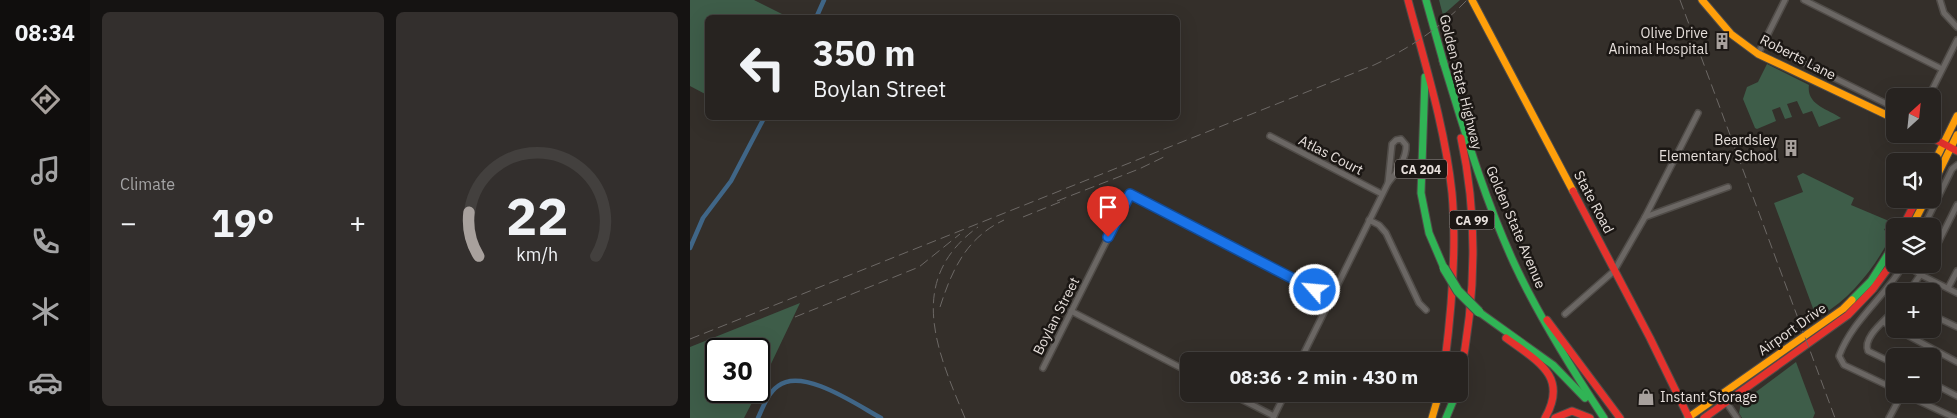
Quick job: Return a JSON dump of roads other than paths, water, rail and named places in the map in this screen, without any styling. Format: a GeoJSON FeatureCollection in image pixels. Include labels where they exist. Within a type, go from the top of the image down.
{"type":"FeatureCollection","features":[{"type":"Feature","properties":{"kind":"main road","name":"CA 99"},"geometry":{"type":"LineString","coordinates":[[1408,0],[1445,145],[1454,211],[1454,272],[1446,352]]}},
{"type":"Feature","properties":{"kind":"main road","name":"Golden State Highway"},"geometry":{"type":"LineString","coordinates":[[1426,0],[1466,155],[1472,211],[1473,276],[1464,352]]}},
{"type":"Feature","properties":{"kind":"main road","name":"State Road"},"geometry":{"type":"LineString","coordinates":[[1472,0],[1650,338],[1688,418]]}},
{"type":"Feature","properties":{"kind":"main road","name":"Roberts Lane"},"geometry":{"type":"LineString","coordinates":[[1702,0],[1731,34],[1758,54],[1886,115]]}},
{"type":"Feature","properties":{"kind":"main road","name":"Golden State Avenue"},"geometry":{"type":"LineString","coordinates":[[1443,61],[1494,216],[1533,303],[1604,418]]}},
{"type":"Feature","properties":{"kind":"main road","name":"CA 204"},"geometry":{"type":"LineString","coordinates":[[1425,66],[1421,193],[1429,233],[1444,268],[1478,313]]}},
{"type":"Feature","properties":{"kind":"main road"},"geometry":{"type":"LineString","coordinates":[[1941,159],[1951,148],[1957,116]]}},
{"type":"Feature","properties":{"kind":"main road"},"geometry":{"type":"LineString","coordinates":[[1941,168],[1957,135]]}},
{"type":"Feature","properties":{"kind":"main road","name":"Airport Drive"},"geometry":{"type":"LineString","coordinates":[[1688,418],[1843,309],[1874,276],[1886,257]]}},
{"type":"Feature","properties":{"kind":"main road","name":"Airport Drive"},"geometry":{"type":"LineString","coordinates":[[1704,418],[1848,315],[1873,289],[1886,271]]}},
{"type":"Feature","properties":{"kind":"main road"},"geometry":{"type":"LineString","coordinates":[[1533,303],[1620,418]]}},
{"type":"Feature","properties":{"kind":"main road"},"geometry":{"type":"LineString","coordinates":[[1478,313],[1552,378],[1556,396],[1545,418]]}},
{"type":"Feature","properties":{"kind":"main road"},"geometry":{"type":"LineString","coordinates":[[1478,313],[1559,370],[1578,388],[1599,418]]}},
{"type":"Feature","properties":{"kind":"main road"},"geometry":{"type":"LineString","coordinates":[[1432,418],[1437,402]]}},
{"type":"Feature","properties":{"kind":"main road"},"geometry":{"type":"LineString","coordinates":[[1446,418],[1453,402]]}},
{"type":"Feature","properties":{"kind":"main road"},"geometry":{"type":"LineString","coordinates":[[1554,418],[1565,412],[1574,411],[1590,418]]}},
{"type":"Feature","properties":{"kind":"street"},"geometry":{"type":"LineString","coordinates":[[1758,54],[1785,0]]}},
{"type":"Feature","properties":{"kind":"street"},"geometry":{"type":"LineString","coordinates":[[1804,0],[1942,69]]}},
{"type":"Feature","properties":{"kind":"street"},"geometry":{"type":"LineString","coordinates":[[1940,0],[1944,13],[1957,27]]}},
{"type":"Feature","properties":{"kind":"street"},"geometry":{"type":"LineString","coordinates":[[1933,88],[1957,40]]}},
{"type":"Feature","properties":{"kind":"street"},"geometry":{"type":"LineString","coordinates":[[1764,43],[1886,104]]}},
{"type":"Feature","properties":{"kind":"street"},"geometry":{"type":"LineString","coordinates":[[1565,314],[1614,271],[1645,217],[1698,113]]}},
{"type":"Feature","properties":{"kind":"street","name":"Atlas Court"},"geometry":{"type":"LineString","coordinates":[[1270,136],[1382,194]]}},
{"type":"Feature","properties":{"kind":"street"},"geometry":{"type":"LineString","coordinates":[[1304,352],[1388,182],[1394,176],[1406,152],[1406,145],[1401,139],[1396,140],[1392,144],[1388,182]]}},
{"type":"Feature","properties":{"kind":"street"},"geometry":{"type":"LineString","coordinates":[[1928,218],[1952,169],[1957,165]]}},
{"type":"Feature","properties":{"kind":"street"},"geometry":{"type":"LineString","coordinates":[[1645,217],[1728,186]]}},
{"type":"Feature","properties":{"kind":"street","name":"Boylan Street"},"geometry":{"type":"LineString","coordinates":[[1043,368],[1130,194],[1331,298]]}},
{"type":"Feature","properties":{"kind":"street"},"geometry":{"type":"LineString","coordinates":[[1941,237],[1957,205]]}},
{"type":"Feature","properties":{"kind":"street"},"geometry":{"type":"LineString","coordinates":[[1369,220],[1386,233],[1419,303],[1426,310]]}},
{"type":"Feature","properties":{"kind":"street"},"geometry":{"type":"LineString","coordinates":[[1948,288],[1957,271]]}},
{"type":"Feature","properties":{"kind":"street"},"geometry":{"type":"LineString","coordinates":[[1886,385],[1844,365],[1840,360],[1840,351],[1855,324],[1887,290],[1898,273]]}},
{"type":"Feature","properties":{"kind":"street"},"geometry":{"type":"LineString","coordinates":[[1918,273],[1957,293]]}},
{"type":"Feature","properties":{"kind":"street"},"geometry":{"type":"LineString","coordinates":[[1915,283],[1921,275]]}},
{"type":"Feature","properties":{"kind":"street"},"geometry":{"type":"LineString","coordinates":[[1071,311],[1180,367]]}},
{"type":"Feature","properties":{"kind":"street"},"geometry":{"type":"LineString","coordinates":[[1886,319],[1867,343],[1866,348],[1868,351],[1886,360]]}},
{"type":"Feature","properties":{"kind":"street"},"geometry":{"type":"LineString","coordinates":[[1941,319],[1957,328]]}},
{"type":"Feature","properties":{"kind":"street"},"geometry":{"type":"LineString","coordinates":[[1883,322],[1956,360]]}},
{"type":"Feature","properties":{"kind":"street"},"geometry":{"type":"LineString","coordinates":[[1941,388],[1957,396]]}},
{"type":"Feature","properties":{"kind":"street"},"geometry":{"type":"LineString","coordinates":[[1247,402],[1274,417],[1281,402]]}},
{"type":"Feature","properties":{"kind":"street"},"geometry":{"type":"LineString","coordinates":[[1726,402],[1737,418]]}},
{"type":"Feature","properties":{"kind":"street"},"geometry":{"type":"LineString","coordinates":[[1889,418],[1898,403]]}},
{"type":"Feature","properties":{"kind":"street"},"geometry":{"type":"LineString","coordinates":[[1922,403],[1954,418]]}},
{"type":"Feature","properties":{"kind":"waterway"},"geometry":{"type":"LineString","coordinates":[[817,15],[824,0]]}},
{"type":"Feature","properties":{"kind":"waterway"},"geometry":{"type":"LineString","coordinates":[[690,248],[703,218],[731,181],[763,120]]}},
{"type":"Feature","properties":{"kind":"waterway"},"geometry":{"type":"LineString","coordinates":[[758,418],[771,392],[789,381],[815,384],[830,390],[881,418]]}},
{"type":"Feature","properties":{"kind":"railway"},"geometry":{"type":"LineString","coordinates":[[690,339],[1374,65],[1424,37],[1467,0]]}},
{"type":"Feature","properties":{"kind":"railway"},"geometry":{"type":"LineString","coordinates":[[1680,0],[1835,418]]}},
{"type":"Feature","properties":{"kind":"railway"},"geometry":{"type":"LineString","coordinates":[[1057,201],[1139,169],[1166,156]]}},
{"type":"Feature","properties":{"kind":"railway"},"geometry":{"type":"LineString","coordinates":[[1023,217],[1065,200]]}},
{"type":"Feature","properties":{"kind":"railway"},"geometry":{"type":"LineString","coordinates":[[940,307],[950,280],[962,256],[980,236],[1004,220]]}},
{"type":"Feature","properties":{"kind":"railway"},"geometry":{"type":"LineString","coordinates":[[965,418],[945,367],[938,342],[934,317],[934,293],[941,270],[955,248],[978,227]]}},
{"type":"Feature","properties":{"kind":"railway"},"geometry":{"type":"LineString","coordinates":[[795,317],[919,267],[960,234]]}},
{"type":"Feature","properties":{"kind":"place","name":"Olive Drive Animal Hospital"},"geometry":{"type":"Point","coordinates":[1722,41]}},
{"type":"Feature","properties":{"kind":"place","name":"Beardsley Elementary School"},"geometry":{"type":"Point","coordinates":[1791,148]}},
{"type":"Feature","properties":{"kind":"place","name":"Instant Storage"},"geometry":{"type":"Point","coordinates":[1646,397]}}]}
